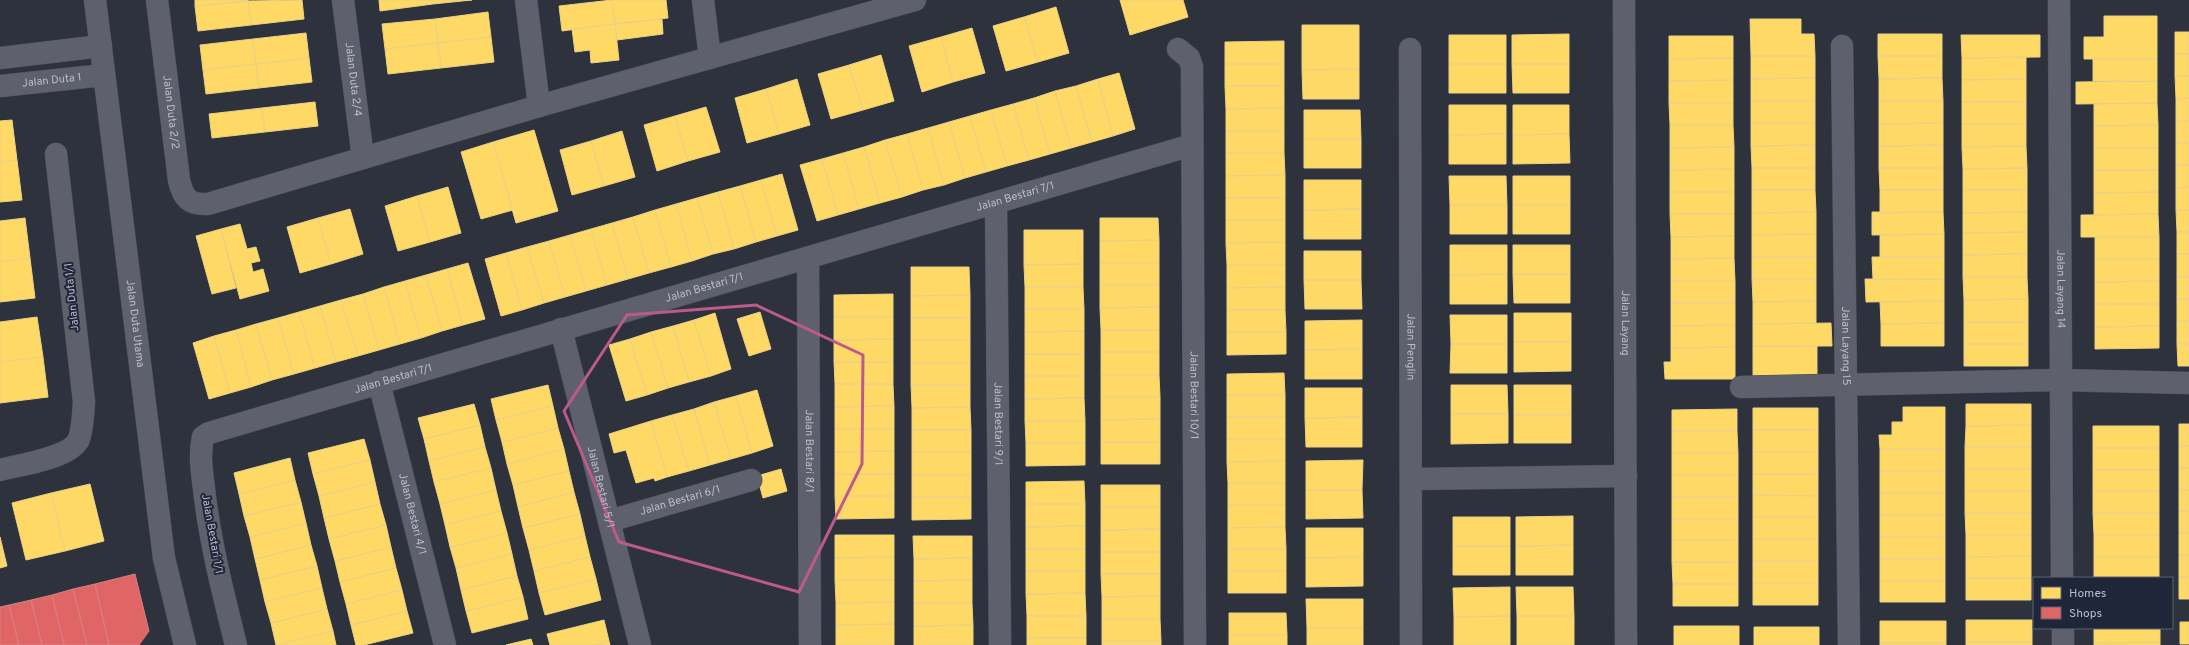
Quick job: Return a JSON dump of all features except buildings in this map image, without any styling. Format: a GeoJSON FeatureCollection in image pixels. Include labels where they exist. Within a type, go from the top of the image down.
{"type":"FeatureCollection","features":[{"type":"Feature","properties":{"kind":"street","name":"Jalan Duta Utama"},"geometry":{"type":"LineString","coordinates":[[96,0],[164,558],[185,645]]}},
{"type":"Feature","properties":{"kind":"street","name":"Jalan Duta 2/2"},"geometry":{"type":"LineString","coordinates":[[157,0],[181,192],[188,202],[208,204],[363,158]]}},
{"type":"Feature","properties":{"kind":"street","name":"Jalan Duta 2/4"},"geometry":{"type":"LineString","coordinates":[[343,0],[363,158]]}},
{"type":"Feature","properties":{"kind":"street"},"geometry":{"type":"LineString","coordinates":[[526,0],[539,106]]}},
{"type":"Feature","properties":{"kind":"street"},"geometry":{"type":"LineString","coordinates":[[703,0],[710,58]]}},
{"type":"Feature","properties":{"kind":"street"},"geometry":{"type":"LineString","coordinates":[[363,158],[539,106],[710,58],[885,4],[915,0]]}},
{"type":"Feature","properties":{"kind":"street","name":"Jalan Layang"},"geometry":{"type":"LineString","coordinates":[[1624,0],[1626,645]]}},
{"type":"Feature","properties":{"kind":"street","name":"Jalan Layang 14"},"geometry":{"type":"LineString","coordinates":[[2059,0],[2062,577]]}},
{"type":"Feature","properties":{"kind":"street"},"geometry":{"type":"LineString","coordinates":[[0,58],[101,46]]}},
{"type":"Feature","properties":{"kind":"street","name":"Jalan Layang 15"},"geometry":{"type":"LineString","coordinates":[[1842,46],[1849,645]]}},
{"type":"Feature","properties":{"kind":"street","name":"Jalan Bestari 10/1"},"geometry":{"type":"LineString","coordinates":[[1178,49],[1189,58],[1192,67],[1195,645]]}},
{"type":"Feature","properties":{"kind":"street","name":"Jalan Penglin"},"geometry":{"type":"LineString","coordinates":[[1410,49],[1411,645]]}},
{"type":"Feature","properties":{"kind":"street","name":"Jalan Duta 1"},"geometry":{"type":"LineString","coordinates":[[0,86],[104,75]]}},
{"type":"Feature","properties":{"kind":"street","name":"Jalan Bestari 7/1"},"geometry":{"type":"LineString","coordinates":[[217,430],[1192,145]]}},
{"type":"Feature","properties":{"kind":"street","name":"Jalan Duta 1/1"},"geometry":{"type":"LineString","coordinates":[[0,470],[64,453],[78,440],[83,423],[84,402],[56,154]]}},
{"type":"Feature","properties":{"kind":"street","name":"Jalan Bestari 9/1"},"geometry":{"type":"LineString","coordinates":[[996,202],[1000,645]]}},
{"type":"Feature","properties":{"kind":"street","name":"Jalan Bestari 8/1"},"geometry":{"type":"LineString","coordinates":[[808,258],[810,645]]}},
{"type":"Feature","properties":{"kind":"street","name":"Jalan Bestari 5/1"},"geometry":{"type":"LineString","coordinates":[[562,329],[640,645]]}},
{"type":"Feature","properties":{"kind":"street"},"geometry":{"type":"LineString","coordinates":[[1741,387],[1846,386],[2060,380],[2189,383]]}},
{"type":"Feature","properties":{"kind":"street","name":"Jalan Bestari 4/1"},"geometry":{"type":"LineString","coordinates":[[380,382],[445,645]]}},
{"type":"Feature","properties":{"kind":"street","name":"Jalan Bestari 1/1"},"geometry":{"type":"LineString","coordinates":[[217,430],[203,438],[201,457],[214,554],[236,645]]}},
{"type":"Feature","properties":{"kind":"street"},"geometry":{"type":"LineString","coordinates":[[1411,479],[1626,476]]}},
{"type":"Feature","properties":{"kind":"street","name":"Jalan Bestari 6/1"},"geometry":{"type":"LineString","coordinates":[[609,521],[751,480]]}},
{"type":"Feature","properties":{"kind":"street"},"geometry":{"type":"LineString","coordinates":[[2063,629],[2063,645]]}},
{"type":"Feature","properties":{"kind":"highlighted area"},"geometry":{"type":"Polygon","coordinates":[[[756,305],[863,355],[862,464],[799,592],[699,566],[619,542],[564,411],[627,315],[756,305]]]}}]}
